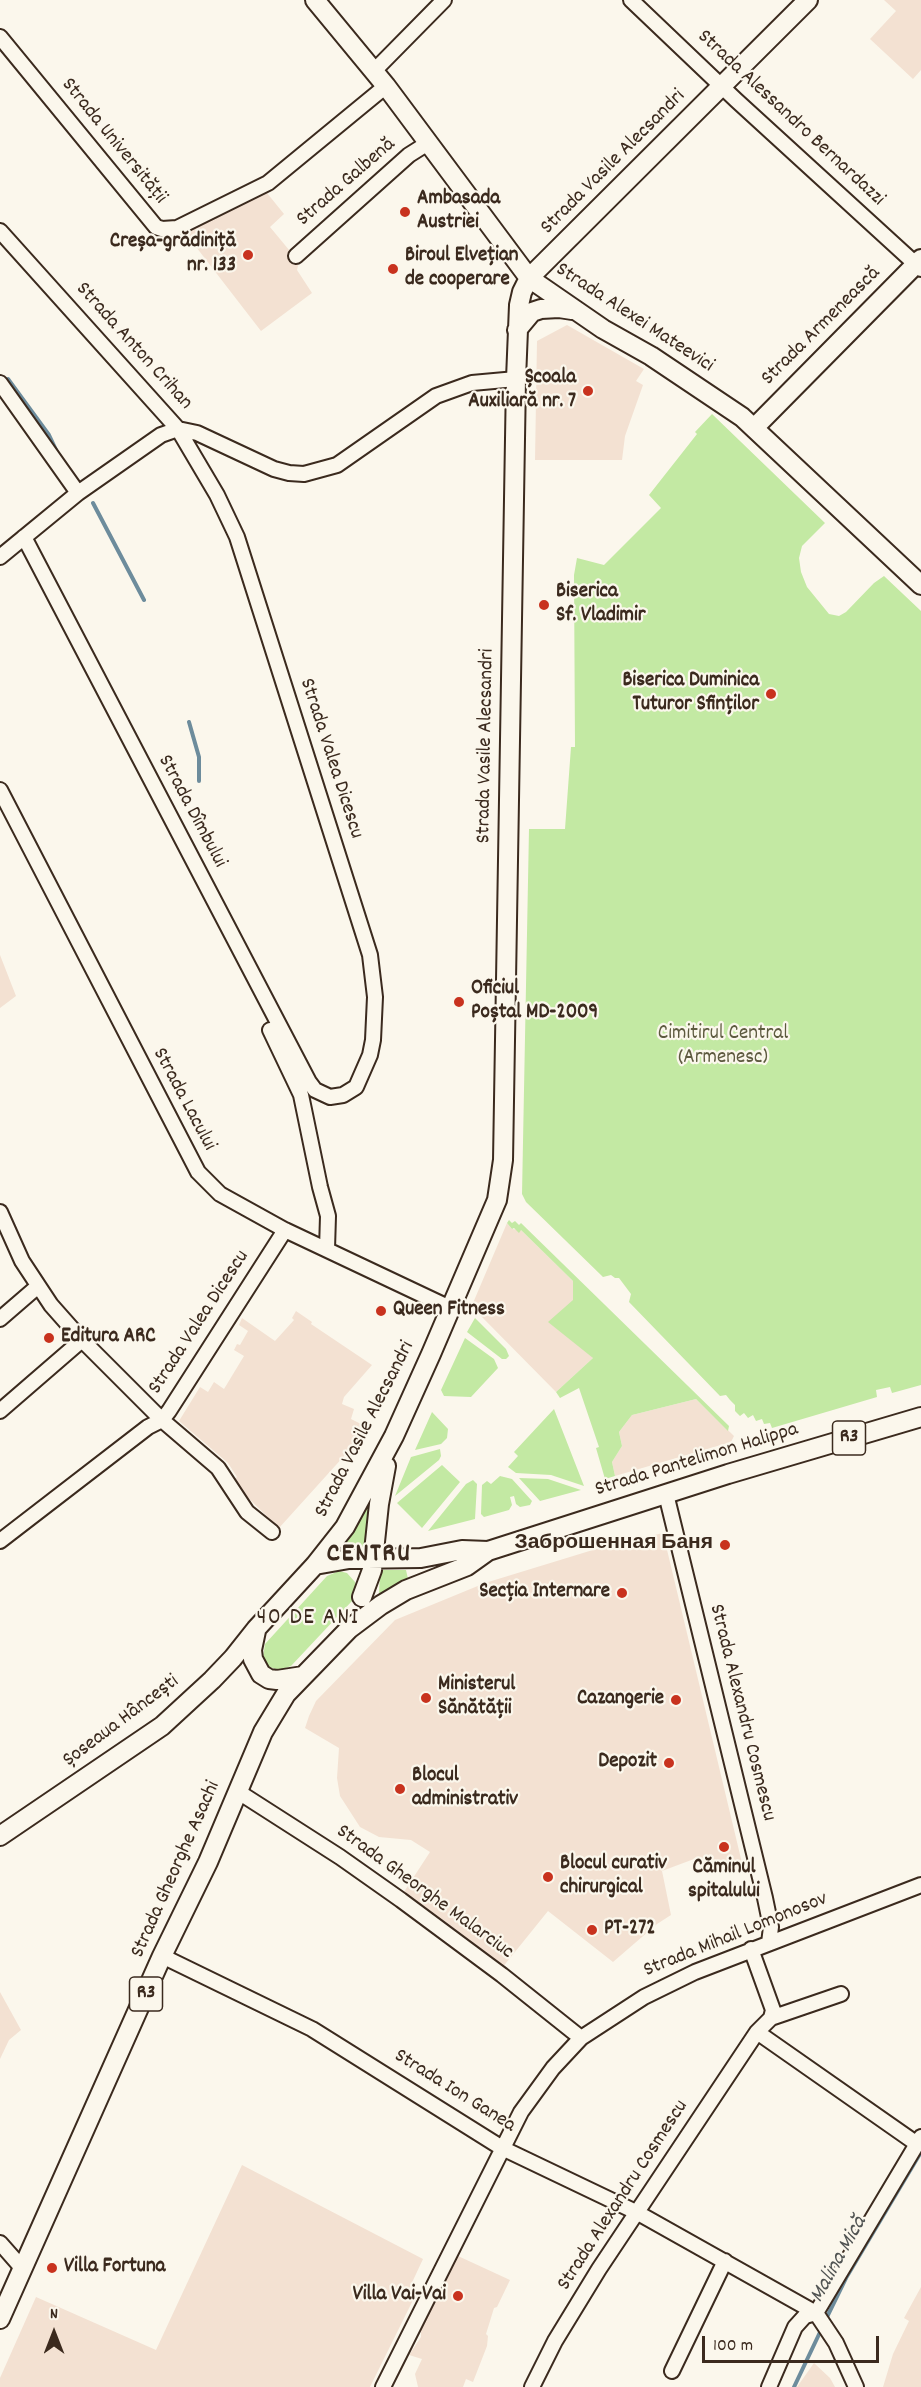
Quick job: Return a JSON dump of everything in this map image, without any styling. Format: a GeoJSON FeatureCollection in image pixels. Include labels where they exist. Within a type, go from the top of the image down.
{"type":"FeatureCollection","features":[{"type":"Feature","properties":{"kind":"main road","name":"Strada Alexei Mateevici"},"geometry":{"type":"LineString","coordinates":[[315,0],[386,86],[529,278],[578,312],[693,384],[755,428],[921,585]]}},
{"type":"Feature","properties":{"kind":"main road","name":"Strada Vasile Alecsandri"},"geometry":{"type":"LineString","coordinates":[[256,1629],[315,1565],[350,1518],[394,1436],[497,1200],[504,1160],[519,305],[529,278],[808,0]]}},
{"type":"Feature","properties":{"kind":"main road","name":"Strada Armenească"},"geometry":{"type":"LineString","coordinates":[[755,428],[919,264]]}},
{"type":"Feature","properties":{"kind":"main road"},"geometry":{"type":"LineString","coordinates":[[517,330],[532,312],[540,309],[559,308],[578,312]]}},
{"type":"Feature","properties":{"kind":"main road","name":"Strada Pantelimon Halippa"},"geometry":{"type":"LineString","coordinates":[[349,1629],[406,1590],[467,1566],[488,1551],[666,1494],[921,1417]]}},
{"type":"Feature","properties":{"kind":"main road"},"geometry":{"type":"LineString","coordinates":[[362,1597],[369,1580],[381,1490],[394,1436]]}},
{"type":"Feature","properties":{"kind":"main road","name":"Strada Pantelimon Halippa"},"geometry":{"type":"LineString","coordinates":[[335,1560],[421,1558],[462,1550],[488,1551]]}},
{"type":"Feature","properties":{"kind":"main road"},"geometry":{"type":"LineString","coordinates":[[335,1560],[348,1564],[358,1571],[363,1582],[362,1597]]}},
{"type":"Feature","properties":{"kind":"main road","name":"R3"},"geometry":{"type":"LineString","coordinates":[[315,1565],[335,1560]]}},
{"type":"Feature","properties":{"kind":"main road","name":"R3"},"geometry":{"type":"LineString","coordinates":[[303,1676],[349,1629],[362,1597]]}},
{"type":"Feature","properties":{"kind":"main road"},"geometry":{"type":"LineString","coordinates":[[256,1629],[252,1650],[253,1659],[261,1674],[269,1679],[278,1680],[303,1676]]}},
{"type":"Feature","properties":{"kind":"main road","name":"Șoseaua Hâncești"},"geometry":{"type":"LineString","coordinates":[[0,1836],[162,1726],[212,1680],[256,1629]]}},
{"type":"Feature","properties":{"kind":"main road","name":"Strada Gheorghe Asachi"},"geometry":{"type":"LineString","coordinates":[[0,2319],[162,1956],[208,1862],[270,1719],[286,1694],[303,1676]]}},
{"type":"Feature","properties":{"kind":"street"},"geometry":{"type":"LineString","coordinates":[[374,71],[444,0]]}},
{"type":"Feature","properties":{"kind":"street","name":"Strada Alessandro Bernardazzi"},"geometry":{"type":"LineString","coordinates":[[631,0],[722,87],[919,264]]}},
{"type":"Feature","properties":{"kind":"street","name":"Strada Universității"},"geometry":{"type":"LineString","coordinates":[[0,37],[156,226],[162,229],[177,228],[268,183],[386,86]]}},
{"type":"Feature","properties":{"kind":"street","name":"Strada Galbenă"},"geometry":{"type":"LineString","coordinates":[[296,256],[409,155],[428,142]]}},
{"type":"Feature","properties":{"kind":"street","name":"Strada Anton Crihan"},"geometry":{"type":"LineString","coordinates":[[0,231],[178,429],[197,433],[274,469],[304,474],[337,465],[436,396],[472,383],[516,379]]}},
{"type":"Feature","properties":{"kind":"street"},"geometry":{"type":"LineString","coordinates":[[0,383],[78,493]]}},
{"type":"Feature","properties":{"kind":"street"},"geometry":{"type":"LineString","coordinates":[[0,557],[78,493],[161,435],[178,429]]}},
{"type":"Feature","properties":{"kind":"street","name":"Strada Valea Dicescu"},"geometry":{"type":"LineString","coordinates":[[178,429],[217,495],[237,537],[370,955],[375,1017],[370,1055],[356,1087],[343,1095],[330,1097]]}},
{"type":"Feature","properties":{"kind":"street","name":"Strada Dîmbului"},"geometry":{"type":"LineString","coordinates":[[24,537],[309,1082],[315,1090],[330,1097]]}},
{"type":"Feature","properties":{"kind":"street","name":"Strada Lacului"},"geometry":{"type":"LineString","coordinates":[[0,790],[198,1172],[220,1194],[285,1230],[450,1308]]}},
{"type":"Feature","properties":{"kind":"street"},"geometry":{"type":"LineString","coordinates":[[270,1030],[302,1095],[328,1216],[327,1249]]}},
{"type":"Feature","properties":{"kind":"street"},"geometry":{"type":"LineString","coordinates":[[0,1212],[22,1261],[37,1287],[82,1340],[162,1420],[218,1468],[247,1512],[272,1532]]}},
{"type":"Feature","properties":{"kind":"street","name":"Strada Valea Dicescu"},"geometry":{"type":"LineString","coordinates":[[0,1541],[148,1427],[162,1420],[285,1230]]}},
{"type":"Feature","properties":{"kind":"street"},"geometry":{"type":"LineString","coordinates":[[0,1319],[37,1287]]}},
{"type":"Feature","properties":{"kind":"street"},"geometry":{"type":"LineString","coordinates":[[0,1411],[82,1340]]}},
{"type":"Feature","properties":{"kind":"street","name":"Strada Alexandru Cosmescu"},"geometry":{"type":"LineString","coordinates":[[666,1494],[765,1898],[771,1927],[769,1943]]}},
{"type":"Feature","properties":{"kind":"street","name":"Strada Gheorghe Malarciuc"},"geometry":{"type":"LineString","coordinates":[[237,1791],[340,1857],[401,1900],[502,1975],[581,2038]]}},
{"type":"Feature","properties":{"kind":"street","name":"Strada Mihail Lomonosov"},"geometry":{"type":"LineString","coordinates":[[383,2387],[502,2148],[531,2096],[581,2038],[651,1993],[695,1972],[921,1885]]}},
{"type":"Feature","properties":{"kind":"street"},"geometry":{"type":"LineString","coordinates":[[751,1949],[773,2010],[771,2018]]}},
{"type":"Feature","properties":{"kind":"street","name":"Strada Ion Ganea"},"geometry":{"type":"LineString","coordinates":[[162,1956],[312,2029],[502,2148],[638,2213],[816,2313]]}},
{"type":"Feature","properties":{"kind":"street","name":"Strada Alexandru Cosmescu"},"geometry":{"type":"LineString","coordinates":[[532,2387],[555,2341],[599,2269],[757,2032],[771,2018],[841,1994]]}},
{"type":"Feature","properties":{"kind":"street"},"geometry":{"type":"LineString","coordinates":[[757,2032],[919,2141],[816,2313],[805,2316],[795,2327],[769,2387]]}},
{"type":"Feature","properties":{"kind":"street"},"geometry":{"type":"LineString","coordinates":[[0,2242],[23,2269]]}},
{"type":"Feature","properties":{"kind":"street"},"geometry":{"type":"LineString","coordinates":[[672,2371],[725,2262]]}},
{"type":"Feature","properties":{"kind":"street"},"geometry":{"type":"LineString","coordinates":[[816,2313],[836,2343],[856,2387]]}},
{"type":"Feature","properties":{"kind":"shaded area"},"geometry":{"type":"Polygon","coordinates":[[[884,0],[921,0],[921,70],[913,79],[870,39],[896,11],[884,0]]]}},
{"type":"Feature","properties":{"kind":"shaded area","name":"Creșa-grădiniță nr. 133"},"geometry":{"type":"Polygon","coordinates":[[[267,193],[284,214],[270,227],[299,262],[297,270],[312,293],[261,331],[193,243],[182,233],[267,193]]]}},
{"type":"Feature","properties":{"kind":"shaded area","name":"Școala Auxiliară nr. 7"},"geometry":{"type":"Polygon","coordinates":[[[567,325],[644,369],[636,381],[643,385],[625,436],[622,460],[535,460],[537,341],[567,325]]]}},
{"type":"Feature","properties":{"kind":"shaded area"},"geometry":{"type":"Polygon","coordinates":[[[0,955],[16,996],[0,1008],[0,955]]]}},
{"type":"Feature","properties":{"kind":"shaded area"},"geometry":{"type":"Polygon","coordinates":[[[507,1223],[512,1229],[521,1230],[573,1281],[573,1300],[593,1358],[556,1392],[480,1315],[483,1308],[473,1303],[507,1223]]]}},
{"type":"Feature","properties":{"kind":"shaded area"},"geometry":{"type":"Polygon","coordinates":[[[296,1311],[312,1322],[311,1324],[372,1365],[344,1397],[342,1404],[354,1409],[351,1419],[363,1425],[366,1430],[365,1439],[348,1458],[345,1455],[279,1528],[231,1481],[237,1477],[228,1463],[179,1421],[200,1387],[208,1392],[214,1382],[224,1389],[244,1356],[234,1350],[237,1344],[240,1345],[248,1331],[239,1325],[242,1318],[275,1341],[294,1320],[292,1318],[296,1311]]]}},
{"type":"Feature","properties":{"kind":"shaded area"},"geometry":{"type":"Polygon","coordinates":[[[696,1399],[734,1436],[731,1442],[615,1476],[612,1462],[622,1446],[619,1432],[632,1415],[696,1399]]]}},
{"type":"Feature","properties":{"kind":"shaded area"},"geometry":{"type":"Polygon","coordinates":[[[663,1533],[742,1863],[706,1873],[694,1859],[662,1871],[671,1915],[657,1924],[613,1962],[548,1911],[502,1968],[402,1895],[430,1852],[411,1840],[379,1837],[360,1827],[340,1796],[337,1778],[339,1748],[305,1728],[309,1716],[316,1701],[395,1620],[485,1583],[596,1549],[663,1533]]]}},
{"type":"Feature","properties":{"kind":"shaded area"},"geometry":{"type":"Polygon","coordinates":[[[0,1992],[21,2030],[9,2040],[0,2059],[0,1992]]]}},
{"type":"Feature","properties":{"kind":"shaded area"},"geometry":{"type":"Polygon","coordinates":[[[242,2165],[423,2259],[409,2289],[416,2294],[370,2387],[0,2387],[0,2378],[36,2297],[156,2350],[242,2165]]]}},
{"type":"Feature","properties":{"kind":"shaded area"},"geometry":{"type":"Polygon","coordinates":[[[458,2256],[510,2280],[497,2307],[494,2308],[486,2334],[488,2336],[487,2346],[473,2382],[466,2379],[463,2387],[418,2387],[415,2374],[422,2359],[409,2355],[421,2337],[421,2330],[458,2256]]]}},
{"type":"Feature","properties":{"kind":"shaded area"},"geometry":{"type":"Polygon","coordinates":[[[921,2287],[921,2387],[883,2387],[893,2354],[909,2321],[904,2318],[921,2287]]]}},
{"type":"Feature","properties":{"kind":"shaded area"},"geometry":{"type":"Polygon","coordinates":[[[814,2363],[830,2378],[835,2387],[797,2387],[814,2363]]]}},
{"type":"Feature","properties":{"kind":"green space","name":"Cimitirul Central (Armenesc)"},"geometry":{"type":"Polygon","coordinates":[[[712,414],[825,523],[802,546],[799,558],[807,587],[829,614],[839,616],[846,612],[884,576],[921,611],[921,1385],[892,1393],[890,1387],[876,1390],[877,1397],[772,1428],[770,1423],[764,1424],[762,1419],[756,1421],[753,1415],[748,1418],[744,1413],[740,1416],[735,1411],[735,1405],[726,1395],[720,1396],[629,1302],[631,1294],[619,1278],[611,1275],[603,1277],[526,1202],[522,1194],[529,829],[565,829],[571,747],[575,747],[574,575],[577,558],[604,565],[661,508],[649,495],[697,434],[695,432],[712,414]]]}},
{"type":"Feature","properties":{"kind":"green space"},"geometry":{"type":"Polygon","coordinates":[[[509,1220],[519,1225],[521,1223],[729,1426],[728,1431],[696,1399],[632,1415],[619,1432],[622,1446],[612,1462],[615,1476],[605,1479],[596,1448],[599,1447],[579,1388],[560,1398],[556,1392],[593,1358],[548,1322],[573,1300],[573,1281],[521,1230],[519,1233],[514,1228],[512,1229],[507,1223],[509,1220]]]}},
{"type":"Feature","properties":{"kind":"green space"},"geometry":{"type":"Polygon","coordinates":[[[475,1318],[506,1349],[509,1356],[506,1359],[502,1359],[467,1332],[475,1318]]]}},
{"type":"Feature","properties":{"kind":"green space"},"geometry":{"type":"Polygon","coordinates":[[[465,1338],[494,1359],[498,1368],[471,1397],[444,1396],[441,1390],[465,1338]]]}},
{"type":"Feature","properties":{"kind":"green space"},"geometry":{"type":"Polygon","coordinates":[[[554,1409],[584,1486],[551,1475],[516,1473],[508,1467],[518,1456],[514,1452],[554,1409]]]}},
{"type":"Feature","properties":{"kind":"green space"},"geometry":{"type":"Polygon","coordinates":[[[432,1412],[448,1429],[447,1438],[441,1444],[415,1450],[432,1412]]]}},
{"type":"Feature","properties":{"kind":"green space"},"geometry":{"type":"Polygon","coordinates":[[[440,1449],[439,1460],[395,1496],[411,1457],[440,1449]]]}},
{"type":"Feature","properties":{"kind":"green space"},"geometry":{"type":"Polygon","coordinates":[[[442,1465],[460,1482],[422,1528],[397,1503],[442,1465]]]}},
{"type":"Feature","properties":{"kind":"green space"},"geometry":{"type":"Polygon","coordinates":[[[500,1476],[512,1479],[532,1501],[530,1505],[520,1507],[516,1504],[514,1496],[510,1497],[512,1505],[509,1510],[484,1517],[481,1514],[482,1485],[487,1481],[491,1484],[500,1476]]]}},
{"type":"Feature","properties":{"kind":"green space"},"geometry":{"type":"Polygon","coordinates":[[[519,1478],[548,1479],[581,1490],[540,1501],[519,1478]]]}},
{"type":"Feature","properties":{"kind":"green space"},"geometry":{"type":"Polygon","coordinates":[[[473,1480],[477,1484],[475,1519],[428,1531],[466,1484],[473,1480]]]}},
{"type":"Feature","properties":{"kind":"green space"},"geometry":{"type":"Polygon","coordinates":[[[368,1506],[371,1508],[364,1547],[341,1547],[368,1506]]]}},
{"type":"Feature","properties":{"kind":"green space"},"geometry":{"type":"Polygon","coordinates":[[[382,1570],[406,1570],[408,1579],[379,1594],[382,1570]]]}},
{"type":"Feature","properties":{"kind":"green space"},"geometry":{"type":"Polygon","coordinates":[[[339,1571],[347,1573],[355,1582],[357,1589],[352,1601],[291,1666],[280,1670],[269,1667],[263,1657],[265,1644],[327,1576],[339,1571]]]}},
{"type":"Feature","properties":{"kind":"waterway"},"geometry":{"type":"LineString","coordinates":[[8,379],[49,435],[58,454]]}},
{"type":"Feature","properties":{"kind":"waterway"},"geometry":{"type":"LineString","coordinates":[[93,503],[144,600]]}},
{"type":"Feature","properties":{"kind":"waterway"},"geometry":{"type":"LineString","coordinates":[[189,722],[199,757],[199,781]]}},
{"type":"Feature","properties":{"kind":"waterway","name":"Malina Mică"},"geometry":{"type":"LineString","coordinates":[[825,2321],[846,2278],[921,2152]]}},
{"type":"Feature","properties":{"kind":"waterway","name":"Malina Mică"},"geometry":{"type":"LineString","coordinates":[[794,2387],[822,2328]]}},
{"type":"Feature","properties":{"kind":"place","name":"Ambasada Austriei"},"geometry":{"type":"Point","coordinates":[405,212]}},
{"type":"Feature","properties":{"kind":"place","name":"Creșa-grădiniță nr. 133"},"geometry":{"type":"Point","coordinates":[248,255]}},
{"type":"Feature","properties":{"kind":"place","name":"Biroul Elvețian de cooperare"},"geometry":{"type":"Point","coordinates":[393,269]}},
{"type":"Feature","properties":{"kind":"place","name":"Școala Auxiliară nr. 7"},"geometry":{"type":"Point","coordinates":[588,391]}},
{"type":"Feature","properties":{"kind":"place","name":"Biserica Sf. Vladimir"},"geometry":{"type":"Point","coordinates":[544,605]}},
{"type":"Feature","properties":{"kind":"place","name":"Biserica Duminica Tuturor Sfinților"},"geometry":{"type":"Point","coordinates":[771,694]}},
{"type":"Feature","properties":{"kind":"place","name":"Oficiul Poștal MD-2009"},"geometry":{"type":"Point","coordinates":[459,1002]}},
{"type":"Feature","properties":{"kind":"place","name":"Queen Fitness"},"geometry":{"type":"Point","coordinates":[381,1311]}},
{"type":"Feature","properties":{"kind":"place","name":"Editura ARC"},"geometry":{"type":"Point","coordinates":[49,1338]}},
{"type":"Feature","properties":{"kind":"place","name":"Заброшенная Баня"},"geometry":{"type":"Point","coordinates":[725,1545]}},
{"type":"Feature","properties":{"kind":"place","name":"Secția Internare"},"geometry":{"type":"Point","coordinates":[622,1593]}},
{"type":"Feature","properties":{"kind":"place","name":"Ministerul Sănătății"},"geometry":{"type":"Point","coordinates":[426,1698]}},
{"type":"Feature","properties":{"kind":"place","name":"Cazangerie"},"geometry":{"type":"Point","coordinates":[676,1700]}},
{"type":"Feature","properties":{"kind":"place","name":"Depozit"},"geometry":{"type":"Point","coordinates":[669,1763]}},
{"type":"Feature","properties":{"kind":"place","name":"Blocul administrativ"},"geometry":{"type":"Point","coordinates":[400,1789]}},
{"type":"Feature","properties":{"kind":"place","name":"Căminul spitalului"},"geometry":{"type":"Point","coordinates":[724,1847]}},
{"type":"Feature","properties":{"kind":"place","name":"Blocul curativ chirurgical"},"geometry":{"type":"Point","coordinates":[548,1877]}},
{"type":"Feature","properties":{"kind":"place","name":"PT-272"},"geometry":{"type":"Point","coordinates":[592,1930]}},
{"type":"Feature","properties":{"kind":"place","name":"Villa Fortuna"},"geometry":{"type":"Point","coordinates":[52,2268]}},
{"type":"Feature","properties":{"kind":"place","name":"Villa Vai-Vai"},"geometry":{"type":"Point","coordinates":[458,2296]}},
{"type":"Feature","properties":{"kind":"district","name":"CENTRU"},"geometry":{"type":"Point","coordinates":[369,1556]}},
{"type":"Feature","properties":{"kind":"district","name":"40 DE ANI"},"geometry":{"type":"Point","coordinates":[308,1620]}}]}
